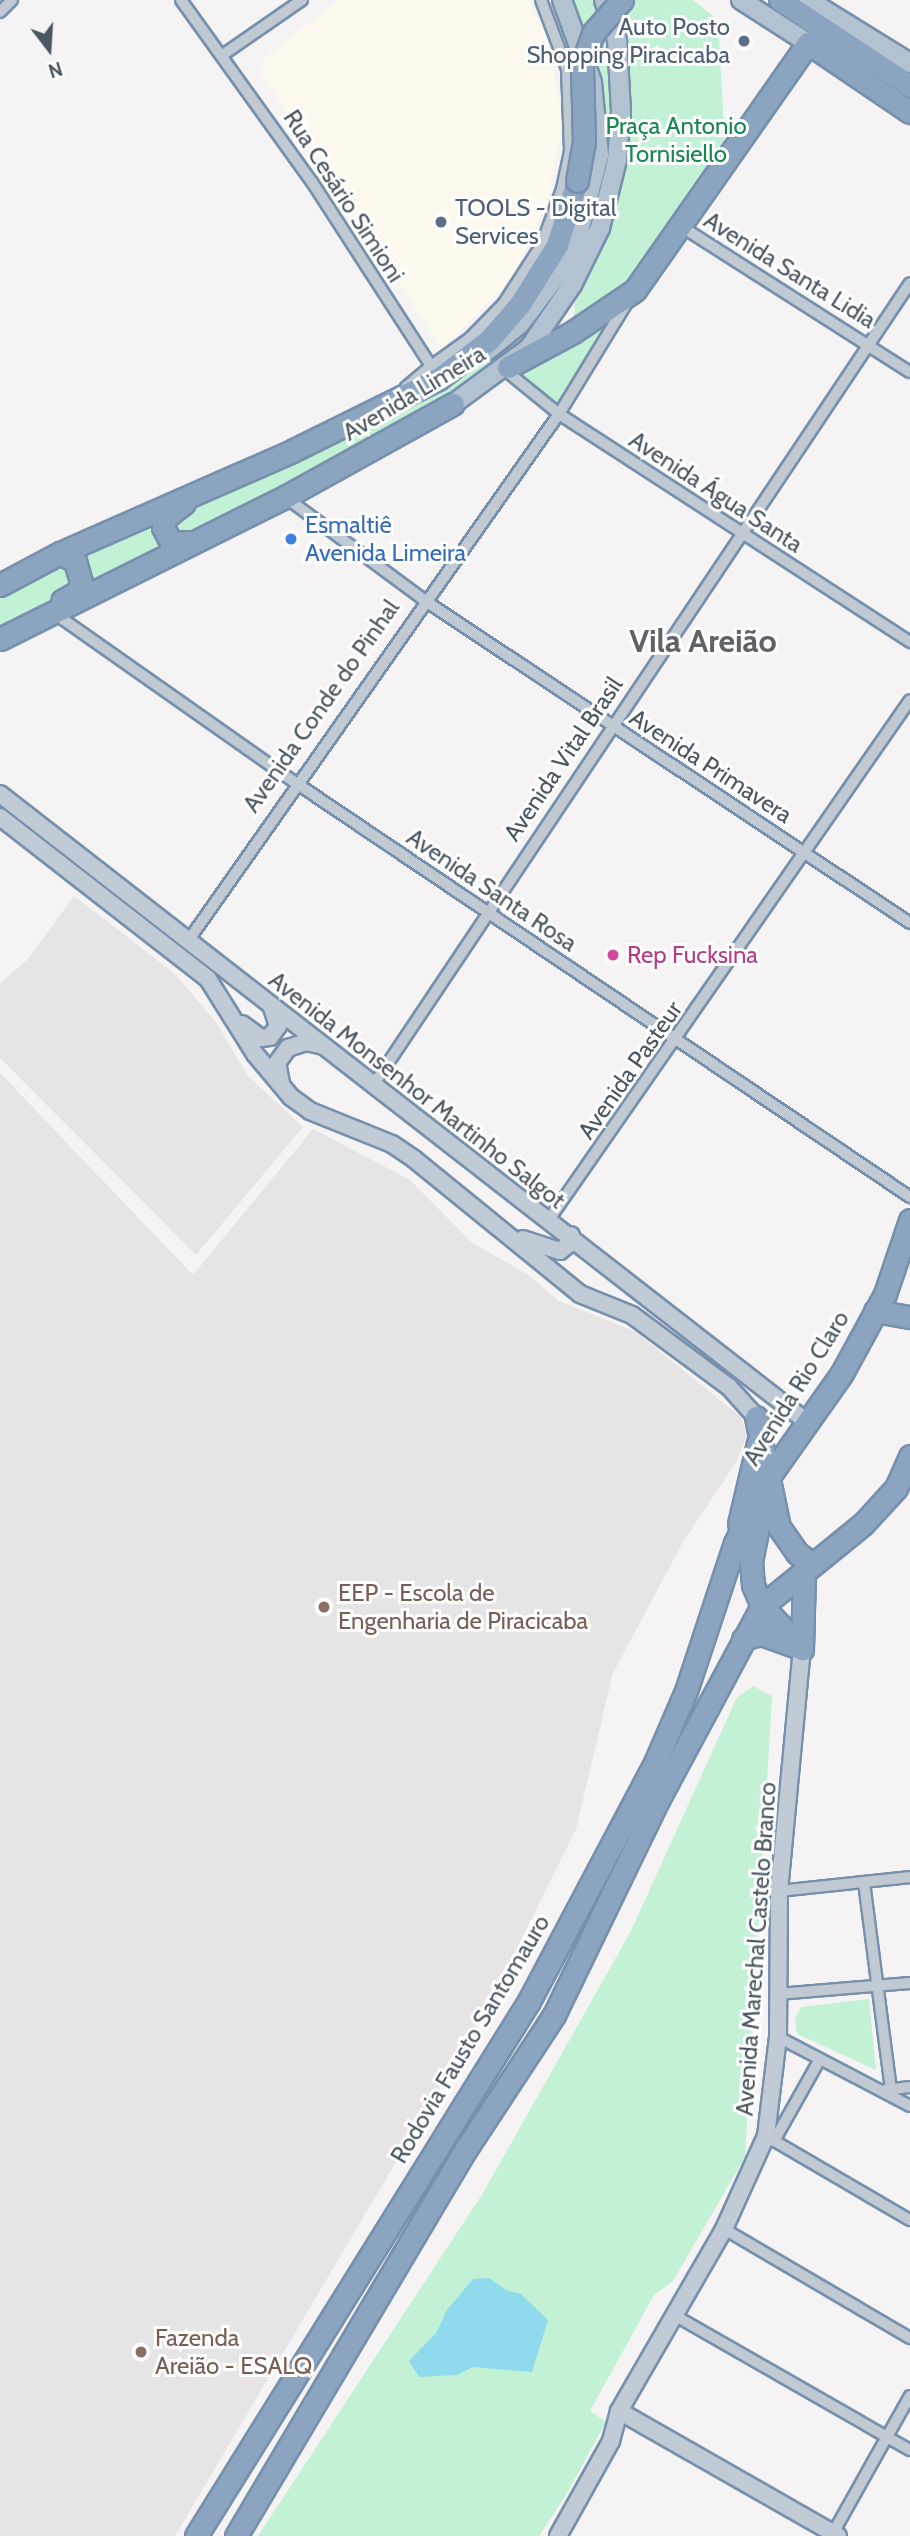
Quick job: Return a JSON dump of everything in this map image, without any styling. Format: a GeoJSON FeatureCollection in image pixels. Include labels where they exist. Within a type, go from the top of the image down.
{"type":"FeatureCollection","features":[{"type":"Feature","properties":{"kind":"highway","name":"Avenida Limeira"},"geometry":{"type":"LineString","coordinates":[[0,585],[60,553],[384,408],[489,340],[520,304],[557,245],[577,181],[584,143],[582,64],[593,33],[622,0]]}},
{"type":"Feature","properties":{"kind":"highway"},"geometry":{"type":"LineString","coordinates":[[780,0],[910,86]]}},
{"type":"Feature","properties":{"kind":"highway","name":"Avenida Conde do Pinhal"},"geometry":{"type":"LineString","coordinates":[[506,369],[635,290],[682,227],[808,43]]}},
{"type":"Feature","properties":{"kind":"highway"},"geometry":{"type":"LineString","coordinates":[[808,43],[910,112]]}},
{"type":"Feature","properties":{"kind":"highway","name":"Avenida Limeira"},"geometry":{"type":"LineString","coordinates":[[0,639],[285,497],[453,404]]}},
{"type":"Feature","properties":{"kind":"highway"},"geometry":{"type":"LineString","coordinates":[[194,542],[171,543],[163,527],[165,518],[222,480]]}},
{"type":"Feature","properties":{"kind":"highway"},"geometry":{"type":"LineString","coordinates":[[0,639],[78,592],[81,582],[76,564],[60,553]]}},
{"type":"Feature","properties":{"kind":"highway","name":"Avenida Rio Claro"},"geometry":{"type":"LineString","coordinates":[[735,1543],[768,1478],[842,1373],[875,1311],[910,1220]]}},
{"type":"Feature","properties":{"kind":"highway"},"geometry":{"type":"LineString","coordinates":[[875,1311],[910,1317]]}},
{"type":"Feature","properties":{"kind":"highway"},"geometry":{"type":"LineString","coordinates":[[756,1417],[768,1478],[786,1541],[808,1567],[803,1649]]}},
{"type":"Feature","properties":{"kind":"highway"},"geometry":{"type":"LineString","coordinates":[[735,1543],[759,1440],[756,1417]]}},
{"type":"Feature","properties":{"kind":"highway"},"geometry":{"type":"LineString","coordinates":[[236,2536],[466,2149],[554,2015],[658,1800],[762,1606],[846,1538],[885,1501],[896,1488],[910,1456]]}},
{"type":"Feature","properties":{"kind":"highway"},"geometry":{"type":"LineString","coordinates":[[768,1478],[751,1562],[762,1606],[803,1649]]}},
{"type":"Feature","properties":{"kind":"highway","name":"Rodovia Fausto Santomauro"},"geometry":{"type":"LineString","coordinates":[[196,2536],[529,2001],[655,1763],[686,1691],[735,1543]]}},
{"type":"Feature","properties":{"kind":"highway"},"geometry":{"type":"LineString","coordinates":[[743,1639],[761,1634],[778,1637],[803,1649]]}},
{"type":"Feature","properties":{"kind":"main road","name":"Avenida Limeira"},"geometry":{"type":"LineString","coordinates":[[435,373],[484,353],[520,324],[561,270],[577,240],[599,155],[598,110],[585,58],[562,0]]}},
{"type":"Feature","properties":{"kind":"main road","name":"Avenida Limeira"},"geometry":{"type":"LineString","coordinates":[[453,404],[506,369],[551,318],[600,228],[617,159],[621,111],[617,40],[604,0]]}},
{"type":"Feature","properties":{"kind":"main road"},"geometry":{"type":"LineString","coordinates":[[741,0],[808,43]]}},
{"type":"Feature","properties":{"kind":"main road"},"geometry":{"type":"LineString","coordinates":[[808,0],[910,63]]}},
{"type":"Feature","properties":{"kind":"main road","name":"Avenida Monsenhor Martinho Salgot"},"geometry":{"type":"LineString","coordinates":[[0,794],[66,842],[187,941],[326,1046],[372,1087],[548,1221],[571,1235],[807,1422]]}},
{"type":"Feature","properties":{"kind":"main road"},"geometry":{"type":"LineString","coordinates":[[0,817],[208,979],[255,1054],[310,1111],[403,1152],[511,1234],[580,1294],[632,1315],[693,1360],[748,1404],[756,1417]]}},
{"type":"Feature","properties":{"kind":"main road"},"geometry":{"type":"LineString","coordinates":[[53,859],[66,842]]}},
{"type":"Feature","properties":{"kind":"main road"},"geometry":{"type":"LineString","coordinates":[[229,1009],[261,1038],[270,1037],[278,1026],[272,1007]]}},
{"type":"Feature","properties":{"kind":"main road"},"geometry":{"type":"LineString","coordinates":[[282,1083],[277,1063],[288,1048],[306,1042],[326,1046]]}},
{"type":"Feature","properties":{"kind":"main road"},"geometry":{"type":"LineString","coordinates":[[511,1234],[560,1251],[569,1244],[571,1235]]}},
{"type":"Feature","properties":{"kind":"main road","name":"Avenida Marechal Castelo Branco"},"geometry":{"type":"LineString","coordinates":[[558,2536],[611,2441],[619,2411],[724,2229],[770,2138],[778,2037],[779,1891],[803,1649]]}},
{"type":"Feature","properties":{"kind":"main road"},"geometry":{"type":"LineString","coordinates":[[619,2411],[836,2535]]}},
{"type":"Feature","properties":{"kind":"street"},"geometry":{"type":"LineString","coordinates":[[0,12],[12,0]]}},
{"type":"Feature","properties":{"kind":"street","name":"Rua Cesário Simioni"},"geometry":{"type":"LineString","coordinates":[[181,0],[224,54],[435,373]]}},
{"type":"Feature","properties":{"kind":"street"},"geometry":{"type":"LineString","coordinates":[[224,54],[302,0]]}},
{"type":"Feature","properties":{"kind":"street"},"geometry":{"type":"LineString","coordinates":[[435,373],[504,303],[542,244],[562,190],[570,150],[567,69],[541,0]]}},
{"type":"Feature","properties":{"kind":"street","name":"Avenida Santa Lidia"},"geometry":{"type":"LineString","coordinates":[[682,227],[870,344],[910,372]]}},
{"type":"Feature","properties":{"kind":"street","name":"Avenida Vital Brasil"},"geometry":{"type":"LineString","coordinates":[[372,1087],[486,911],[910,283]]}},
{"type":"Feature","properties":{"kind":"street","name":"Avenida Conde do Pinhal"},"geometry":{"type":"LineString","coordinates":[[187,941],[559,414],[635,290]]}},
{"type":"Feature","properties":{"kind":"street","name":"Avenida Água Santa"},"geometry":{"type":"LineString","coordinates":[[506,369],[559,414],[910,642]]}},
{"type":"Feature","properties":{"kind":"street","name":"Avenida Primavera"},"geometry":{"type":"LineString","coordinates":[[285,497],[427,602],[610,726],[807,852],[910,923]]}},
{"type":"Feature","properties":{"kind":"street","name":"Avenida Santa Rosa"},"geometry":{"type":"LineString","coordinates":[[54,613],[296,783],[910,1197]]}},
{"type":"Feature","properties":{"kind":"street","name":"Avenida Pasteur"},"geometry":{"type":"LineString","coordinates":[[548,1221],[678,1039],[910,700]]}},
{"type":"Feature","properties":{"kind":"street"},"geometry":{"type":"LineString","coordinates":[[779,1891],[910,1877]]}},
{"type":"Feature","properties":{"kind":"street"},"geometry":{"type":"LineString","coordinates":[[864,1882],[886,2090]]}},
{"type":"Feature","properties":{"kind":"street"},"geometry":{"type":"LineString","coordinates":[[778,1994],[910,1983]]}},
{"type":"Feature","properties":{"kind":"street"},"geometry":{"type":"LineString","coordinates":[[778,2037],[886,2090],[910,2106]]}},
{"type":"Feature","properties":{"kind":"street","name":"Avenida Marechal Castelo Branco"},"geometry":{"type":"LineString","coordinates":[[770,2138],[820,2059]]}},
{"type":"Feature","properties":{"kind":"street"},"geometry":{"type":"LineString","coordinates":[[886,2090],[910,2087]]}},
{"type":"Feature","properties":{"kind":"street"},"geometry":{"type":"LineString","coordinates":[[770,2138],[910,2220]]}},
{"type":"Feature","properties":{"kind":"street"},"geometry":{"type":"LineString","coordinates":[[724,2229],[910,2338]]}},
{"type":"Feature","properties":{"kind":"street"},"geometry":{"type":"LineString","coordinates":[[674,2315],[910,2450]]}},
{"type":"Feature","properties":{"kind":"street"},"geometry":{"type":"LineString","coordinates":[[836,2535],[910,2396]]}},
{"type":"Feature","properties":{"kind":"shaded area"},"geometry":{"type":"Polygon","coordinates":[[[340,0],[528,0],[547,34],[563,121],[547,203],[512,278],[442,349],[260,71],[264,58],[340,0]]]}},
{"type":"Feature","properties":{"kind":"shaded area"},"geometry":{"type":"Polygon","coordinates":[[[74,896],[174,973],[216,1022],[248,1076],[303,1127],[196,1255],[0,1058],[0,983],[28,959],[74,896]]]}},
{"type":"Feature","properties":{"kind":"shaded area","name":"EEP - Escola de Engenharia de Piracicaba"},"geometry":{"type":"Polygon","coordinates":[[[0,1073],[193,1275],[313,1129],[410,1180],[471,1242],[530,1276],[559,1301],[636,1332],[741,1417],[747,1435],[737,1461],[683,1542],[613,1673],[576,1829],[490,2003],[175,2536],[0,2536],[0,1073]]]}},
{"type":"Feature","properties":{"kind":"green space"},"geometry":{"type":"Polygon","coordinates":[[[562,0],[604,0],[621,111],[600,228],[508,367],[0,641],[0,585],[462,366],[599,155],[562,0]]]}},
{"type":"Feature","properties":{"kind":"green space","name":"Praça Antonio Tornisiello"},"geometry":{"type":"Polygon","coordinates":[[[623,0],[693,0],[718,20],[726,162],[559,414],[516,373],[573,332],[575,304],[603,242],[629,115],[628,40],[616,5],[623,0]]]}},
{"type":"Feature","properties":{"kind":"green space"},"geometry":{"type":"Polygon","coordinates":[[[753,1686],[772,1696],[745,2157],[673,2281],[654,2295],[590,2411],[606,2422],[566,2495],[539,2536],[258,2536],[483,2193],[631,1931],[737,1697],[753,1686]]]}},
{"type":"Feature","properties":{"kind":"green space"},"geometry":{"type":"Polygon","coordinates":[[[869,1999],[876,2070],[797,2034],[795,2019],[801,2007],[869,1999]]]}},
{"type":"Feature","properties":{"kind":"water"},"geometry":{"type":"Polygon","coordinates":[[[489,2278],[506,2290],[521,2294],[548,2320],[532,2372],[473,2367],[457,2375],[419,2377],[409,2361],[436,2333],[447,2310],[473,2279],[489,2278]]]}},
{"type":"Feature","properties":{"kind":"place","name":"Auto Posto Shopping Piracicaba"},"geometry":{"type":"Point","coordinates":[744,41]}},
{"type":"Feature","properties":{"kind":"place","name":"TOOLS - Digital Services"},"geometry":{"type":"Point","coordinates":[441,222]}},
{"type":"Feature","properties":{"kind":"place","name":"Esmaltiê Avenida Limeira"},"geometry":{"type":"Point","coordinates":[291,539]}},
{"type":"Feature","properties":{"kind":"place","name":"Rep Fucksina"},"geometry":{"type":"Point","coordinates":[613,955]}},
{"type":"Feature","properties":{"kind":"place","name":"EEP - Escola de Engenharia de Piracicaba"},"geometry":{"type":"Point","coordinates":[324,1607]}},
{"type":"Feature","properties":{"kind":"place","name":"Fazenda Areião - ESALQ"},"geometry":{"type":"Point","coordinates":[141,2352]}},
{"type":"Feature","properties":{"kind":"district","name":"Vila Areião"},"geometry":{"type":"Point","coordinates":[703,641]}}]}
